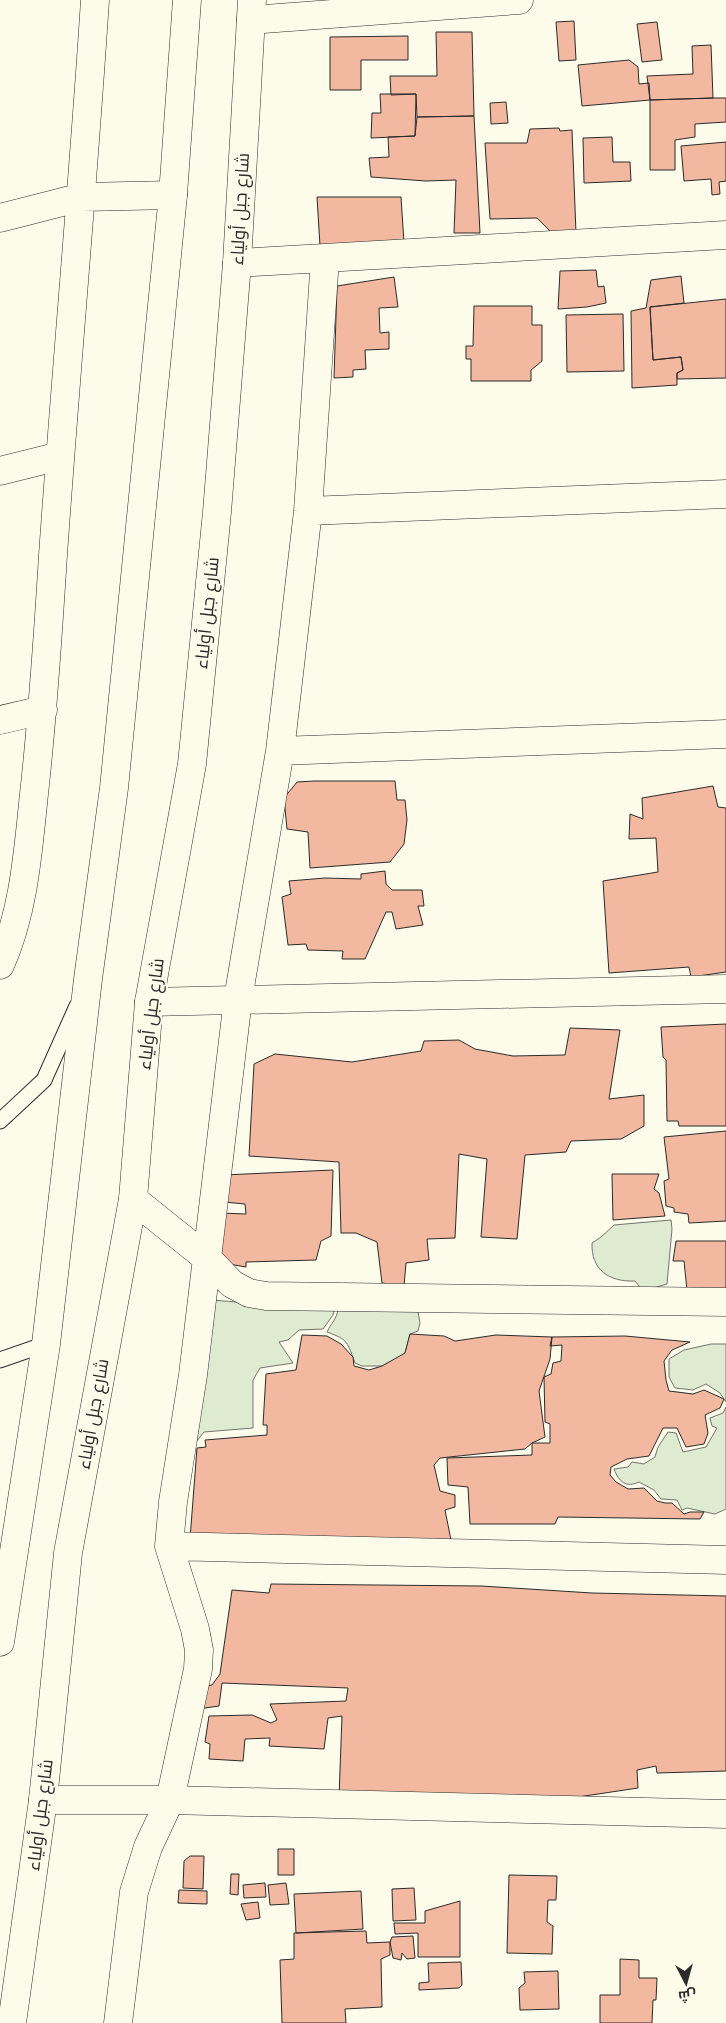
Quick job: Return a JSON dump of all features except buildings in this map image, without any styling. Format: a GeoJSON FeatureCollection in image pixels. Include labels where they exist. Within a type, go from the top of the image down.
{"type":"FeatureCollection","features":[{"type":"Feature","properties":{"kind":"street"},"geometry":{"type":"LineString","coordinates":[[0,965],[14,926],[27,862],[43,710],[60,456],[82,197],[95,0]]}},
{"type":"Feature","properties":{"kind":"street"},"geometry":{"type":"LineString","coordinates":[[0,1642],[46,1344],[88,979],[114,788],[173,195],[187,0]]}},
{"type":"Feature","properties":{"kind":"street"},"geometry":{"type":"LineString","coordinates":[[252,10],[519,0]]}},
{"type":"Feature","properties":{"kind":"street","name":"شارع جبل أولياء"},"geometry":{"type":"LineString","coordinates":[[12,2023],[43,1800],[68,1553],[133,1199],[149,1002],[192,764],[217,512],[237,263],[252,10]]}},
{"type":"Feature","properties":{"kind":"street"},"geometry":{"type":"LineString","coordinates":[[0,218],[82,197],[173,195]]}},
{"type":"Feature","properties":{"kind":"street"},"geometry":{"type":"LineString","coordinates":[[237,263],[726,235]]}},
{"type":"Feature","properties":{"kind":"street"},"geometry":{"type":"LineString","coordinates":[[118,2023],[134,1892],[148,1847],[170,1800],[198,1669],[199,1650],[195,1629],[169,1546],[173,1502],[194,1376],[238,999],[280,751],[308,511],[325,258]]}},
{"type":"Feature","properties":{"kind":"street"},"geometry":{"type":"LineString","coordinates":[[0,471],[60,456]]}},
{"type":"Feature","properties":{"kind":"street"},"geometry":{"type":"LineString","coordinates":[[308,511],[726,494]]}},
{"type":"Feature","properties":{"kind":"street"},"geometry":{"type":"LineString","coordinates":[[0,720],[43,710]]}},
{"type":"Feature","properties":{"kind":"street"},"geometry":{"type":"LineString","coordinates":[[280,751],[726,734]]}},
{"type":"Feature","properties":{"kind":"street"},"geometry":{"type":"LineString","coordinates":[[149,1002],[726,989]]}},
{"type":"Feature","properties":{"kind":"street"},"geometry":{"type":"LineString","coordinates":[[133,1199],[208,1259],[232,1284],[249,1294],[266,1296],[726,1302]]}},
{"type":"Feature","properties":{"kind":"street"},"geometry":{"type":"LineString","coordinates":[[169,1546],[726,1560]]}},
{"type":"Feature","properties":{"kind":"street"},"geometry":{"type":"LineString","coordinates":[[43,1800],[170,1800],[726,1814]]}},
{"type":"Feature","properties":{"kind":"lane"},"geometry":{"type":"LineString","coordinates":[[0,1121],[44,1080],[88,979]]}},
{"type":"Feature","properties":{"kind":"lane"},"geometry":{"type":"LineString","coordinates":[[0,1360],[46,1344]]}},
{"type":"Feature","properties":{"kind":"green space"},"geometry":{"type":"Polygon","coordinates":[[[671,1220],[672,1229],[667,1284],[643,1291],[635,1281],[610,1277],[598,1267],[592,1252],[592,1243],[614,1225],[671,1220]]]}},
{"type":"Feature","properties":{"kind":"green space"},"geometry":{"type":"Polygon","coordinates":[[[211,1300],[249,1303],[336,1303],[333,1315],[323,1329],[299,1330],[288,1340],[279,1342],[293,1363],[260,1368],[253,1380],[253,1428],[204,1432],[196,1442],[211,1300]]]}},
{"type":"Feature","properties":{"kind":"green space"},"geometry":{"type":"Polygon","coordinates":[[[338,1309],[415,1310],[418,1312],[420,1323],[418,1331],[410,1334],[405,1353],[401,1357],[382,1366],[362,1366],[355,1363],[348,1346],[340,1337],[327,1332],[338,1309]]]}},
{"type":"Feature","properties":{"kind":"green space"},"geometry":{"type":"Polygon","coordinates":[[[711,1344],[726,1344],[726,1402],[720,1393],[706,1384],[693,1390],[675,1388],[669,1377],[669,1359],[684,1350],[711,1344]]]}},
{"type":"Feature","properties":{"kind":"green space"},"geometry":{"type":"Polygon","coordinates":[[[726,1407],[726,1509],[715,1514],[687,1508],[682,1510],[677,1500],[661,1499],[654,1490],[639,1482],[627,1484],[618,1477],[614,1469],[628,1467],[632,1462],[644,1464],[655,1457],[658,1447],[668,1432],[676,1433],[683,1452],[706,1447],[717,1428],[712,1426],[710,1418],[723,1413],[726,1407]]]}}]}
